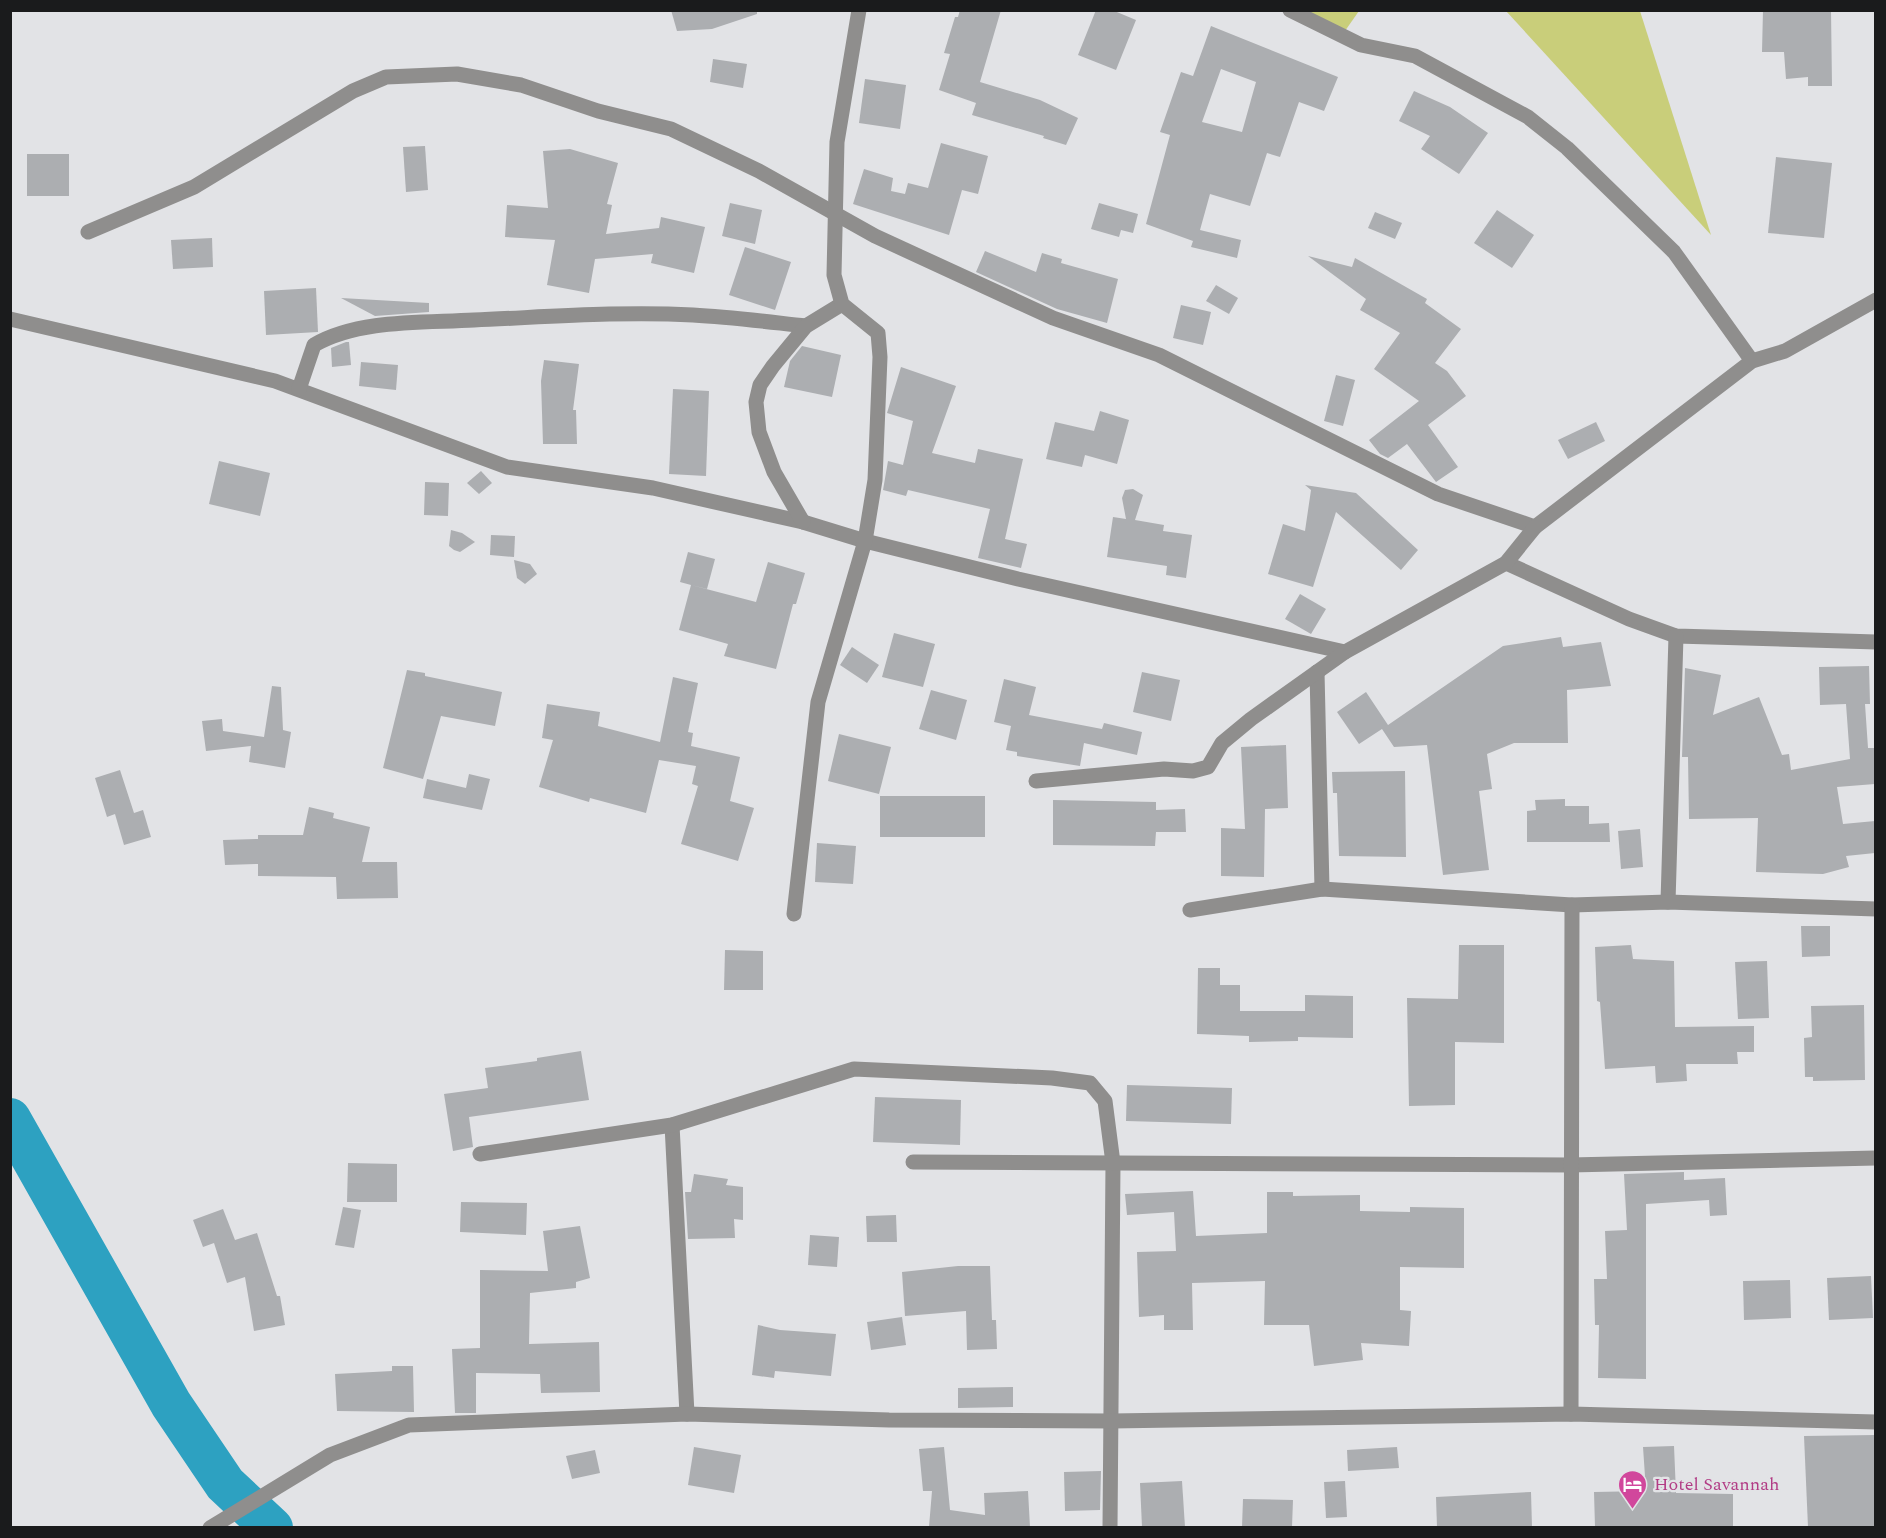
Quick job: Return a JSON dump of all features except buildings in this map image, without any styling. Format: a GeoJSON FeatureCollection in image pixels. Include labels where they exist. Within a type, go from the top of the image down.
{"type":"FeatureCollection","features":[{"type":"Feature","properties":{"kind":"street"},"geometry":{"type":"LineString","coordinates":[[794,914],[818,702],[865,541],[875,480],[880,349],[878,333],[842,304],[834,275],[837,142],[859,10]]}},
{"type":"Feature","properties":{"kind":"street"},"geometry":{"type":"LineString","coordinates":[[1290,10],[1361,45],[1415,57],[1528,117],[1567,148],[1674,252],[1752,361]]}},
{"type":"Feature","properties":{"kind":"street"},"geometry":{"type":"LineString","coordinates":[[88,232],[194,187],[352,91],[386,77],[457,74],[521,85],[598,111],[671,129],[836,213],[875,236],[1053,318],[1159,355],[1438,494],[1534,527]]}},
{"type":"Feature","properties":{"kind":"street"},"geometry":{"type":"LineString","coordinates":[[1036,781],[1164,769],[1193,771],[1208,767],[1222,743],[1251,718],[1345,652],[1506,563],[1534,527],[1752,361],[1785,351],[1875,300]]}},
{"type":"Feature","properties":{"kind":"street"},"geometry":{"type":"LineString","coordinates":[[802,522],[774,472],[759,432],[756,402],[760,386],[773,366],[806,326],[842,304]]}},
{"type":"Feature","properties":{"kind":"street"},"geometry":{"type":"LineString","coordinates":[[299,389],[314,345],[329,336],[358,330],[418,323],[609,315],[692,315],[806,326]]}},
{"type":"Feature","properties":{"kind":"street"},"geometry":{"type":"LineString","coordinates":[[10,319],[275,381],[507,467],[652,488],[802,522],[865,541],[1018,579],[1345,652]]}},
{"type":"Feature","properties":{"kind":"street"},"geometry":{"type":"LineString","coordinates":[[1506,563],[1629,619],[1676,636],[1875,642]]}},
{"type":"Feature","properties":{"kind":"street"},"geometry":{"type":"LineString","coordinates":[[1668,902],[1676,636]]}},
{"type":"Feature","properties":{"kind":"street"},"geometry":{"type":"LineString","coordinates":[[1317,672],[1322,889]]}},
{"type":"Feature","properties":{"kind":"street"},"geometry":{"type":"LineString","coordinates":[[1190,910],[1322,889],[1572,905],[1668,902],[1875,909]]}},
{"type":"Feature","properties":{"kind":"street"},"geometry":{"type":"LineString","coordinates":[[1571,1414],[1572,905]]}},
{"type":"Feature","properties":{"kind":"street"},"geometry":{"type":"LineString","coordinates":[[480,1154],[672,1125],[854,1069],[1052,1078],[1090,1083],[1105,1101],[1113,1163],[1110,1527]]}},
{"type":"Feature","properties":{"kind":"street"},"geometry":{"type":"LineString","coordinates":[[672,1125],[687,1414]]}},
{"type":"Feature","properties":{"kind":"street"},"geometry":{"type":"LineString","coordinates":[[913,1162],[1570,1165],[1875,1158]]}},
{"type":"Feature","properties":{"kind":"street"},"geometry":{"type":"LineString","coordinates":[[210,1527],[330,1455],[409,1425],[687,1414],[890,1420],[1112,1420],[1571,1414],[1875,1422]]}},
{"type":"Feature","properties":{"kind":"green space"},"geometry":{"type":"Polygon","coordinates":[[[1307,11],[1359,11],[1340,38],[1307,11]]]}},
{"type":"Feature","properties":{"kind":"green space"},"geometry":{"type":"Polygon","coordinates":[[[1506,11],[1640,11],[1711,235],[1506,11]]]}},
{"type":"Feature","properties":{"kind":"waterway"},"geometry":{"type":"LineString","coordinates":[[10,1119],[171,1404],[225,1484],[272,1528]]}},
{"type":"Feature","properties":{"kind":"place","name":"Hotel Savannah"},"geometry":{"type":"Point","coordinates":[1633,1510]}}]}
